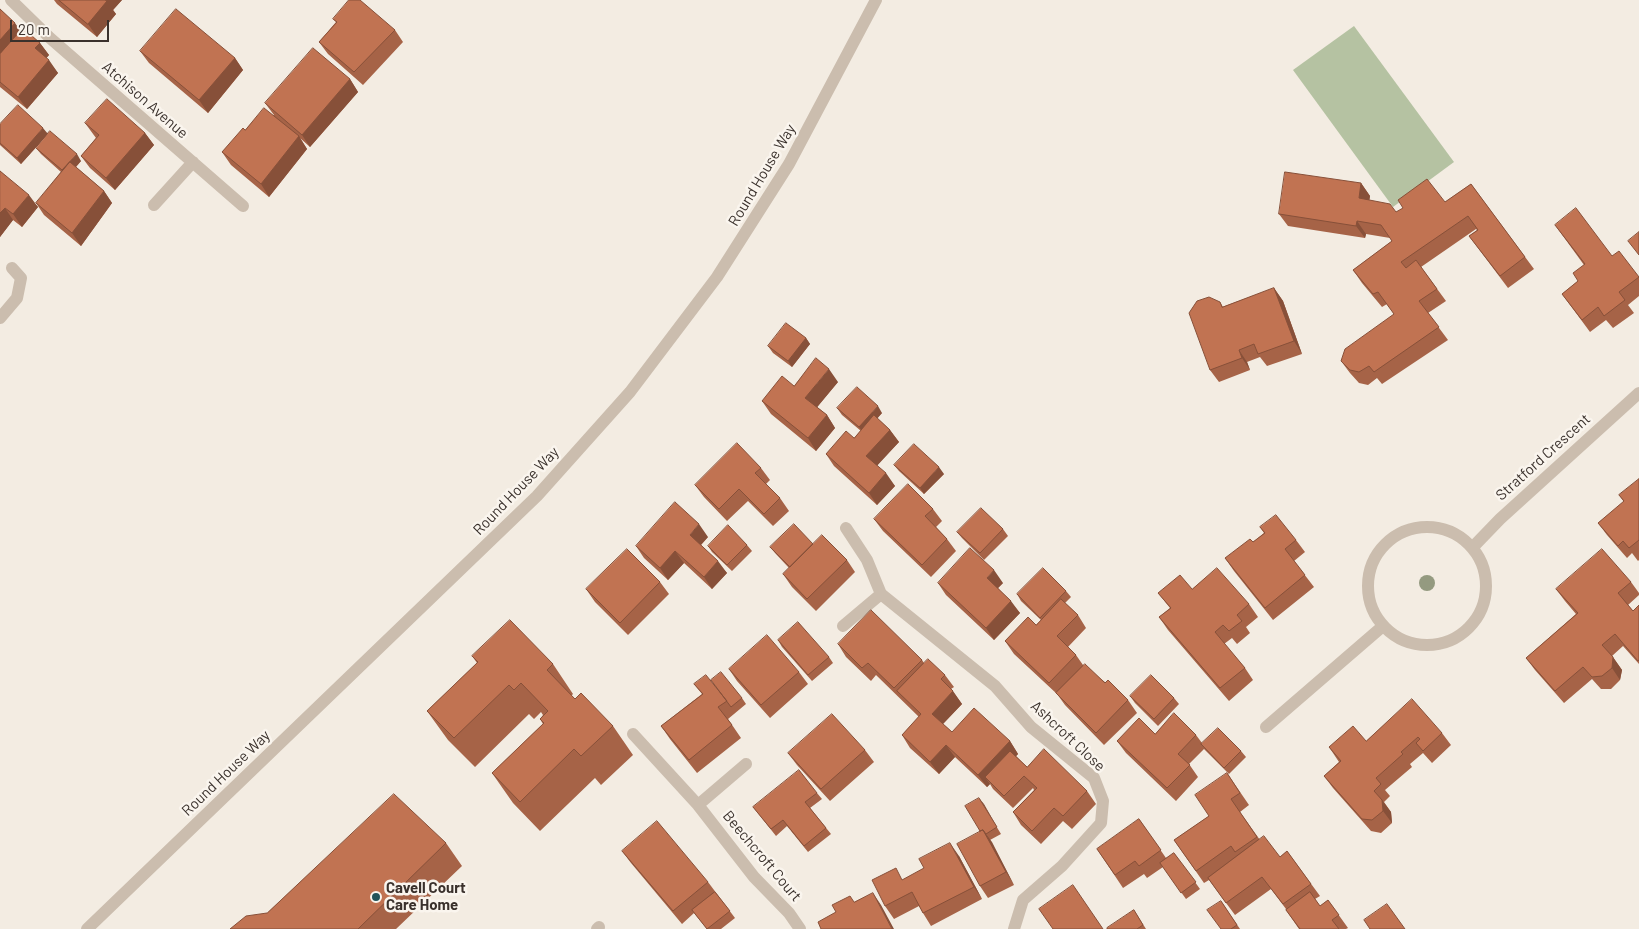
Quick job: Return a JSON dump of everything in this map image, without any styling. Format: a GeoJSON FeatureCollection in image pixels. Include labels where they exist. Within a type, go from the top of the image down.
{"type":"FeatureCollection","features":[{"type":"Feature","properties":{"kind":"street","name":"Atchison Avenue"},"geometry":{"type":"LineString","coordinates":[[11,0],[50,38],[243,206]]}},
{"type":"Feature","properties":{"kind":"street","name":"Round House Way"},"geometry":{"type":"LineString","coordinates":[[87,929],[537,496],[630,392],[717,277],[789,164],[876,0]]}},
{"type":"Feature","properties":{"kind":"street"},"geometry":{"type":"LineString","coordinates":[[154,205],[192,162]]}},
{"type":"Feature","properties":{"kind":"street"},"geometry":{"type":"LineString","coordinates":[[0,318],[17,298],[21,278],[12,268]]}},
{"type":"Feature","properties":{"kind":"street","name":"Stratford Crescent"},"geometry":{"type":"LineString","coordinates":[[1473,547],[1500,519],[1639,393]]}},
{"type":"Feature","properties":{"kind":"street"},"geometry":{"type":"LineString","coordinates":[[1433,526],[1455,533],[1473,547],[1484,569],[1486,593],[1479,615],[1463,634],[1441,643],[1418,644],[1401,639],[1383,626],[1370,602],[1368,582],[1374,560],[1388,540],[1409,529],[1433,526]]}},
{"type":"Feature","properties":{"kind":"street","name":"Ashcroft Close"},"geometry":{"type":"LineString","coordinates":[[846,528],[867,560],[881,594],[988,680],[1031,727],[1094,778],[1103,801],[1101,823],[1062,866],[1023,900],[1014,929]]}},
{"type":"Feature","properties":{"kind":"street"},"geometry":{"type":"LineString","coordinates":[[843,626],[881,594]]}},
{"type":"Feature","properties":{"kind":"street"},"geometry":{"type":"LineString","coordinates":[[1266,727],[1383,626]]}},
{"type":"Feature","properties":{"kind":"street","name":"Beechcroft Court"},"geometry":{"type":"LineString","coordinates":[[633,734],[698,805],[754,877],[789,913],[800,929]]}},
{"type":"Feature","properties":{"kind":"street"},"geometry":{"type":"LineString","coordinates":[[698,805],[746,764]]}},
{"type":"Feature","properties":{"kind":"green space"},"geometry":{"type":"Polygon","coordinates":[[[1354,26],[1454,162],[1393,207],[1293,70],[1354,26]]]}},
{"type":"Feature","properties":{"kind":"building"},"geometry":{"type":"Polygon","coordinates":[[[59,0],[105,0],[107,1],[88,24],[59,0]]]}},
{"type":"Feature","properties":{"kind":"building"},"geometry":{"type":"Polygon","coordinates":[[[349,0],[360,0],[395,30],[354,72],[319,42],[337,22],[333,19],[349,0]]]}},
{"type":"Feature","properties":{"kind":"building"},"geometry":{"type":"Polygon","coordinates":[[[0,9],[15,23],[0,40],[0,9]]]}},
{"type":"Feature","properties":{"kind":"building"},"geometry":{"type":"Polygon","coordinates":[[[176,9],[235,58],[199,100],[140,51],[176,9]]]}},
{"type":"Feature","properties":{"kind":"building"},"geometry":{"type":"Polygon","coordinates":[[[23,28],[40,43],[35,48],[49,60],[18,97],[0,82],[0,54],[23,28]]]}},
{"type":"Feature","properties":{"kind":"building"},"geometry":{"type":"Polygon","coordinates":[[[313,48],[350,79],[302,135],[265,103],[313,48]]]}},
{"type":"Feature","properties":{"kind":"building"},"geometry":{"type":"Polygon","coordinates":[[[107,99],[145,133],[106,178],[81,156],[99,135],[85,123],[107,99]]]}},
{"type":"Feature","properties":{"kind":"building"},"geometry":{"type":"Polygon","coordinates":[[[18,105],[43,128],[17,158],[0,143],[0,124],[18,105]]]}},
{"type":"Feature","properties":{"kind":"building"},"geometry":{"type":"Polygon","coordinates":[[[264,108],[299,136],[261,184],[222,152],[264,108]]]}},
{"type":"Feature","properties":{"kind":"building"},"geometry":{"type":"Polygon","coordinates":[[[50,131],[77,154],[62,170],[36,148],[50,131]]]}},
{"type":"Feature","properties":{"kind":"building"},"geometry":{"type":"Polygon","coordinates":[[[70,162],[104,191],[72,233],[36,203],[70,162]]]}},
{"type":"Feature","properties":{"kind":"building"},"geometry":{"type":"Polygon","coordinates":[[[0,171],[29,195],[13,214],[5,208],[0,213],[0,171]]]}},
{"type":"Feature","properties":{"kind":"building"},"geometry":{"type":"Polygon","coordinates":[[[1285,172],[1361,183],[1359,198],[1390,204],[1396,212],[1403,208],[1398,200],[1427,179],[1445,202],[1471,184],[1525,257],[1500,276],[1469,236],[1478,230],[1468,216],[1401,262],[1406,268],[1416,260],[1437,289],[1419,301],[1439,327],[1374,372],[1369,366],[1359,372],[1350,370],[1341,361],[1345,349],[1394,314],[1378,292],[1373,294],[1353,270],[1392,241],[1381,225],[1357,221],[1356,226],[1279,214],[1285,172]]]}},
{"type":"Feature","properties":{"kind":"building"},"geometry":{"type":"Polygon","coordinates":[[[1576,208],[1612,256],[1619,251],[1639,277],[1619,292],[1625,300],[1604,316],[1598,307],[1582,320],[1562,294],[1578,281],[1573,273],[1585,264],[1555,225],[1576,208]]]}},
{"type":"Feature","properties":{"kind":"building"},"geometry":{"type":"Polygon","coordinates":[[[1639,232],[1639,255],[1628,241],[1639,232]]]}},
{"type":"Feature","properties":{"kind":"building"},"geometry":{"type":"Polygon","coordinates":[[[1274,288],[1294,341],[1258,354],[1254,344],[1239,350],[1242,358],[1210,370],[1189,313],[1197,301],[1209,297],[1220,302],[1222,307],[1274,288]]]}},
{"type":"Feature","properties":{"kind":"building"},"geometry":{"type":"Polygon","coordinates":[[[786,323],[806,338],[788,361],[768,346],[786,323]]]}},
{"type":"Feature","properties":{"kind":"building"},"geometry":{"type":"Polygon","coordinates":[[[816,358],[829,369],[805,398],[827,415],[808,438],[762,401],[782,376],[794,386],[816,358]]]}},
{"type":"Feature","properties":{"kind":"building"},"geometry":{"type":"Polygon","coordinates":[[[857,387],[878,406],[859,427],[837,408],[857,387]]]}},
{"type":"Feature","properties":{"kind":"building"},"geometry":{"type":"Polygon","coordinates":[[[874,415],[890,430],[866,456],[886,473],[869,493],[826,454],[846,431],[854,438],[874,415]]]}},
{"type":"Feature","properties":{"kind":"building"},"geometry":{"type":"Polygon","coordinates":[[[737,443],[761,468],[755,473],[780,498],[764,514],[739,489],[719,509],[695,485],[737,443]]]}},
{"type":"Feature","properties":{"kind":"building"},"geometry":{"type":"Polygon","coordinates":[[[914,444],[939,467],[920,488],[894,465],[914,444]]]}},
{"type":"Feature","properties":{"kind":"building"},"geometry":{"type":"Polygon","coordinates":[[[1639,479],[1639,540],[1629,548],[1623,541],[1618,546],[1598,523],[1624,501],[1619,495],[1639,479]]]}},
{"type":"Feature","properties":{"kind":"building"},"geometry":{"type":"Polygon","coordinates":[[[908,484],[933,509],[925,516],[947,539],[922,565],[874,519],[908,484]]]}},
{"type":"Feature","properties":{"kind":"building"},"geometry":{"type":"Polygon","coordinates":[[[675,502],[699,524],[690,535],[718,561],[704,577],[675,551],[660,568],[636,546],[675,502]]]}},
{"type":"Feature","properties":{"kind":"building"},"geometry":{"type":"Polygon","coordinates":[[[981,508],[1003,529],[980,553],[957,532],[981,508]]]}},
{"type":"Feature","properties":{"kind":"building"},"geometry":{"type":"Polygon","coordinates":[[[1276,515],[1296,540],[1285,549],[1305,575],[1265,608],[1225,558],[1250,539],[1253,542],[1265,533],[1260,527],[1276,515]]]}},
{"type":"Feature","properties":{"kind":"building"},"geometry":{"type":"Polygon","coordinates":[[[794,524],[813,544],[790,567],[770,547],[794,524]]]}},
{"type":"Feature","properties":{"kind":"building"},"geometry":{"type":"Polygon","coordinates":[[[728,525],[747,545],[727,565],[708,546],[728,525]]]}},
{"type":"Feature","properties":{"kind":"building"},"geometry":{"type":"Polygon","coordinates":[[[822,535],[847,560],[807,599],[783,574],[822,535]]]}},
{"type":"Feature","properties":{"kind":"building"},"geometry":{"type":"Polygon","coordinates":[[[970,548],[994,570],[987,578],[1011,601],[986,628],[938,583],[970,548]]]}},
{"type":"Feature","properties":{"kind":"building"},"geometry":{"type":"Polygon","coordinates":[[[627,549],[660,582],[620,623],[586,589],[627,549]]]}},
{"type":"Feature","properties":{"kind":"building"},"geometry":{"type":"Polygon","coordinates":[[[1602,549],[1631,582],[1618,593],[1633,611],[1639,605],[1639,660],[1615,634],[1602,645],[1613,657],[1612,668],[1602,676],[1592,677],[1583,667],[1555,691],[1526,658],[1578,613],[1556,589],[1602,549]]]}},
{"type":"Feature","properties":{"kind":"building"},"geometry":{"type":"Polygon","coordinates":[[[1043,568],[1066,591],[1040,618],[1017,594],[1043,568]]]}},
{"type":"Feature","properties":{"kind":"building"},"geometry":{"type":"Polygon","coordinates":[[[1217,568],[1249,604],[1237,615],[1242,621],[1229,631],[1223,625],[1215,632],[1245,668],[1220,688],[1159,617],[1171,608],[1158,593],[1180,575],[1192,589],[1217,568]]]}},
{"type":"Feature","properties":{"kind":"building"},"geometry":{"type":"Polygon","coordinates":[[[1061,599],[1078,615],[1057,636],[1076,655],[1049,683],[1005,641],[1028,617],[1036,625],[1061,599]]]}},
{"type":"Feature","properties":{"kind":"building"},"geometry":{"type":"Polygon","coordinates":[[[871,610],[922,660],[894,688],[868,663],[862,668],[838,644],[871,610]]]}},
{"type":"Feature","properties":{"kind":"building"},"geometry":{"type":"Polygon","coordinates":[[[510,620],[553,664],[547,670],[575,699],[581,693],[613,726],[581,756],[574,749],[520,802],[492,773],[544,723],[540,719],[548,711],[521,683],[514,690],[509,685],[454,738],[427,711],[478,662],[472,656],[510,620]]]}},
{"type":"Feature","properties":{"kind":"building"},"geometry":{"type":"Polygon","coordinates":[[[798,622],[829,657],[808,675],[778,640],[798,622]]]}},
{"type":"Feature","properties":{"kind":"building"},"geometry":{"type":"Polygon","coordinates":[[[767,635],[799,672],[761,705],[729,669],[767,635]]]}},
{"type":"Feature","properties":{"kind":"building"},"geometry":{"type":"Polygon","coordinates":[[[928,659],[945,675],[941,679],[953,691],[932,714],[952,732],[974,708],[1010,741],[978,775],[946,745],[930,762],[902,735],[921,714],[897,691],[928,659]]]}},
{"type":"Feature","properties":{"kind":"building"},"geometry":{"type":"Polygon","coordinates":[[[1085,664],[1105,683],[1108,680],[1128,700],[1096,733],[1056,693],[1085,664]]]}},
{"type":"Feature","properties":{"kind":"building"},"geometry":{"type":"Polygon","coordinates":[[[721,672],[742,698],[731,707],[711,680],[721,672]]]}},
{"type":"Feature","properties":{"kind":"building"},"geometry":{"type":"Polygon","coordinates":[[[706,675],[727,701],[718,707],[732,725],[689,760],[661,726],[703,694],[694,684],[706,675]]]}},
{"type":"Feature","properties":{"kind":"building"},"geometry":{"type":"Polygon","coordinates":[[[1151,675],[1174,698],[1154,719],[1130,696],[1151,675]]]}},
{"type":"Feature","properties":{"kind":"building"},"geometry":{"type":"Polygon","coordinates":[[[1412,699],[1442,733],[1423,751],[1416,743],[1420,739],[1418,737],[1401,752],[1403,754],[1376,778],[1381,784],[1374,791],[1382,800],[1383,811],[1372,820],[1362,819],[1324,776],[1341,761],[1329,747],[1353,726],[1366,741],[1412,699]]]}},
{"type":"Feature","properties":{"kind":"building"},"geometry":{"type":"Polygon","coordinates":[[[1174,713],[1196,735],[1178,754],[1190,765],[1167,788],[1117,741],[1139,718],[1155,734],[1174,713]]]}},
{"type":"Feature","properties":{"kind":"building"},"geometry":{"type":"Polygon","coordinates":[[[832,714],[865,750],[821,789],[788,753],[832,714]]]}},
{"type":"Feature","properties":{"kind":"building"},"geometry":{"type":"Polygon","coordinates":[[[1218,728],[1241,751],[1224,768],[1201,744],[1218,728]]]}},
{"type":"Feature","properties":{"kind":"building"},"geometry":{"type":"Polygon","coordinates":[[[1044,749],[1087,791],[1063,816],[1054,808],[1032,831],[1013,812],[1037,788],[1024,776],[1004,796],[985,777],[1010,751],[1027,767],[1044,749]]]}},
{"type":"Feature","properties":{"kind":"building"},"geometry":{"type":"Polygon","coordinates":[[[799,770],[817,793],[805,802],[826,828],[804,846],[783,820],[771,829],[753,807],[799,770]]]}},
{"type":"Feature","properties":{"kind":"building"},"geometry":{"type":"Polygon","coordinates":[[[1227,773],[1240,793],[1231,799],[1257,837],[1235,852],[1231,846],[1196,871],[1174,840],[1209,816],[1195,795],[1227,773]]]}},
{"type":"Feature","properties":{"kind":"building"},"geometry":{"type":"Polygon","coordinates":[[[394,794],[446,843],[358,929],[230,929],[246,916],[267,913],[394,794]]]}},
{"type":"Feature","properties":{"kind":"building"},"geometry":{"type":"Polygon","coordinates":[[[979,798],[997,827],[986,834],[983,830],[980,831],[965,806],[979,798]]]}},
{"type":"Feature","properties":{"kind":"building"},"geometry":{"type":"Polygon","coordinates":[[[1139,819],[1161,850],[1139,866],[1135,861],[1115,875],[1097,849],[1139,819]]]}},
{"type":"Feature","properties":{"kind":"building"},"geometry":{"type":"Polygon","coordinates":[[[657,821],[708,882],[673,911],[622,851],[657,821]]]}},
{"type":"Feature","properties":{"kind":"building"},"geometry":{"type":"Polygon","coordinates":[[[983,830],[1006,872],[980,886],[957,844],[983,830]]]}},
{"type":"Feature","properties":{"kind":"building"},"geometry":{"type":"Polygon","coordinates":[[[1264,836],[1280,857],[1287,851],[1311,884],[1283,904],[1262,877],[1226,903],[1208,878],[1264,836]]]}},
{"type":"Feature","properties":{"kind":"building"},"geometry":{"type":"Polygon","coordinates":[[[950,843],[974,887],[923,913],[912,892],[885,906],[872,880],[896,868],[902,880],[924,868],[919,859],[950,843]]]}},
{"type":"Feature","properties":{"kind":"building"},"geometry":{"type":"Polygon","coordinates":[[[1174,853],[1196,882],[1181,893],[1160,863],[1174,853]]]}},
{"type":"Feature","properties":{"kind":"building"},"geometry":{"type":"Polygon","coordinates":[[[1073,885],[1103,929],[1053,929],[1039,909],[1073,885]]]}},
{"type":"Feature","properties":{"kind":"building"},"geometry":{"type":"Polygon","coordinates":[[[715,892],[730,911],[707,929],[692,910],[715,892]]]}},
{"type":"Feature","properties":{"kind":"building"},"geometry":{"type":"Polygon","coordinates":[[[1310,892],[1320,906],[1328,900],[1339,915],[1332,920],[1339,929],[1300,929],[1286,910],[1310,892]]]}},
{"type":"Feature","properties":{"kind":"building"},"geometry":{"type":"Polygon","coordinates":[[[873,893],[892,929],[821,929],[818,922],[836,912],[832,905],[850,896],[854,902],[873,893]]]}},
{"type":"Feature","properties":{"kind":"building"},"geometry":{"type":"Polygon","coordinates":[[[1221,901],[1237,925],[1231,929],[1221,929],[1207,910],[1221,901]]]}},
{"type":"Feature","properties":{"kind":"building"},"geometry":{"type":"Polygon","coordinates":[[[1387,904],[1405,929],[1370,929],[1364,920],[1387,904]]]}},
{"type":"Feature","properties":{"kind":"building"},"geometry":{"type":"Polygon","coordinates":[[[1134,910],[1143,925],[1137,929],[1107,929],[1107,928],[1134,910]]]}},
{"type":"Feature","properties":{"kind":"place","name":"Cavell Court Care Home"},"geometry":{"type":"Point","coordinates":[376,897]}}]}
